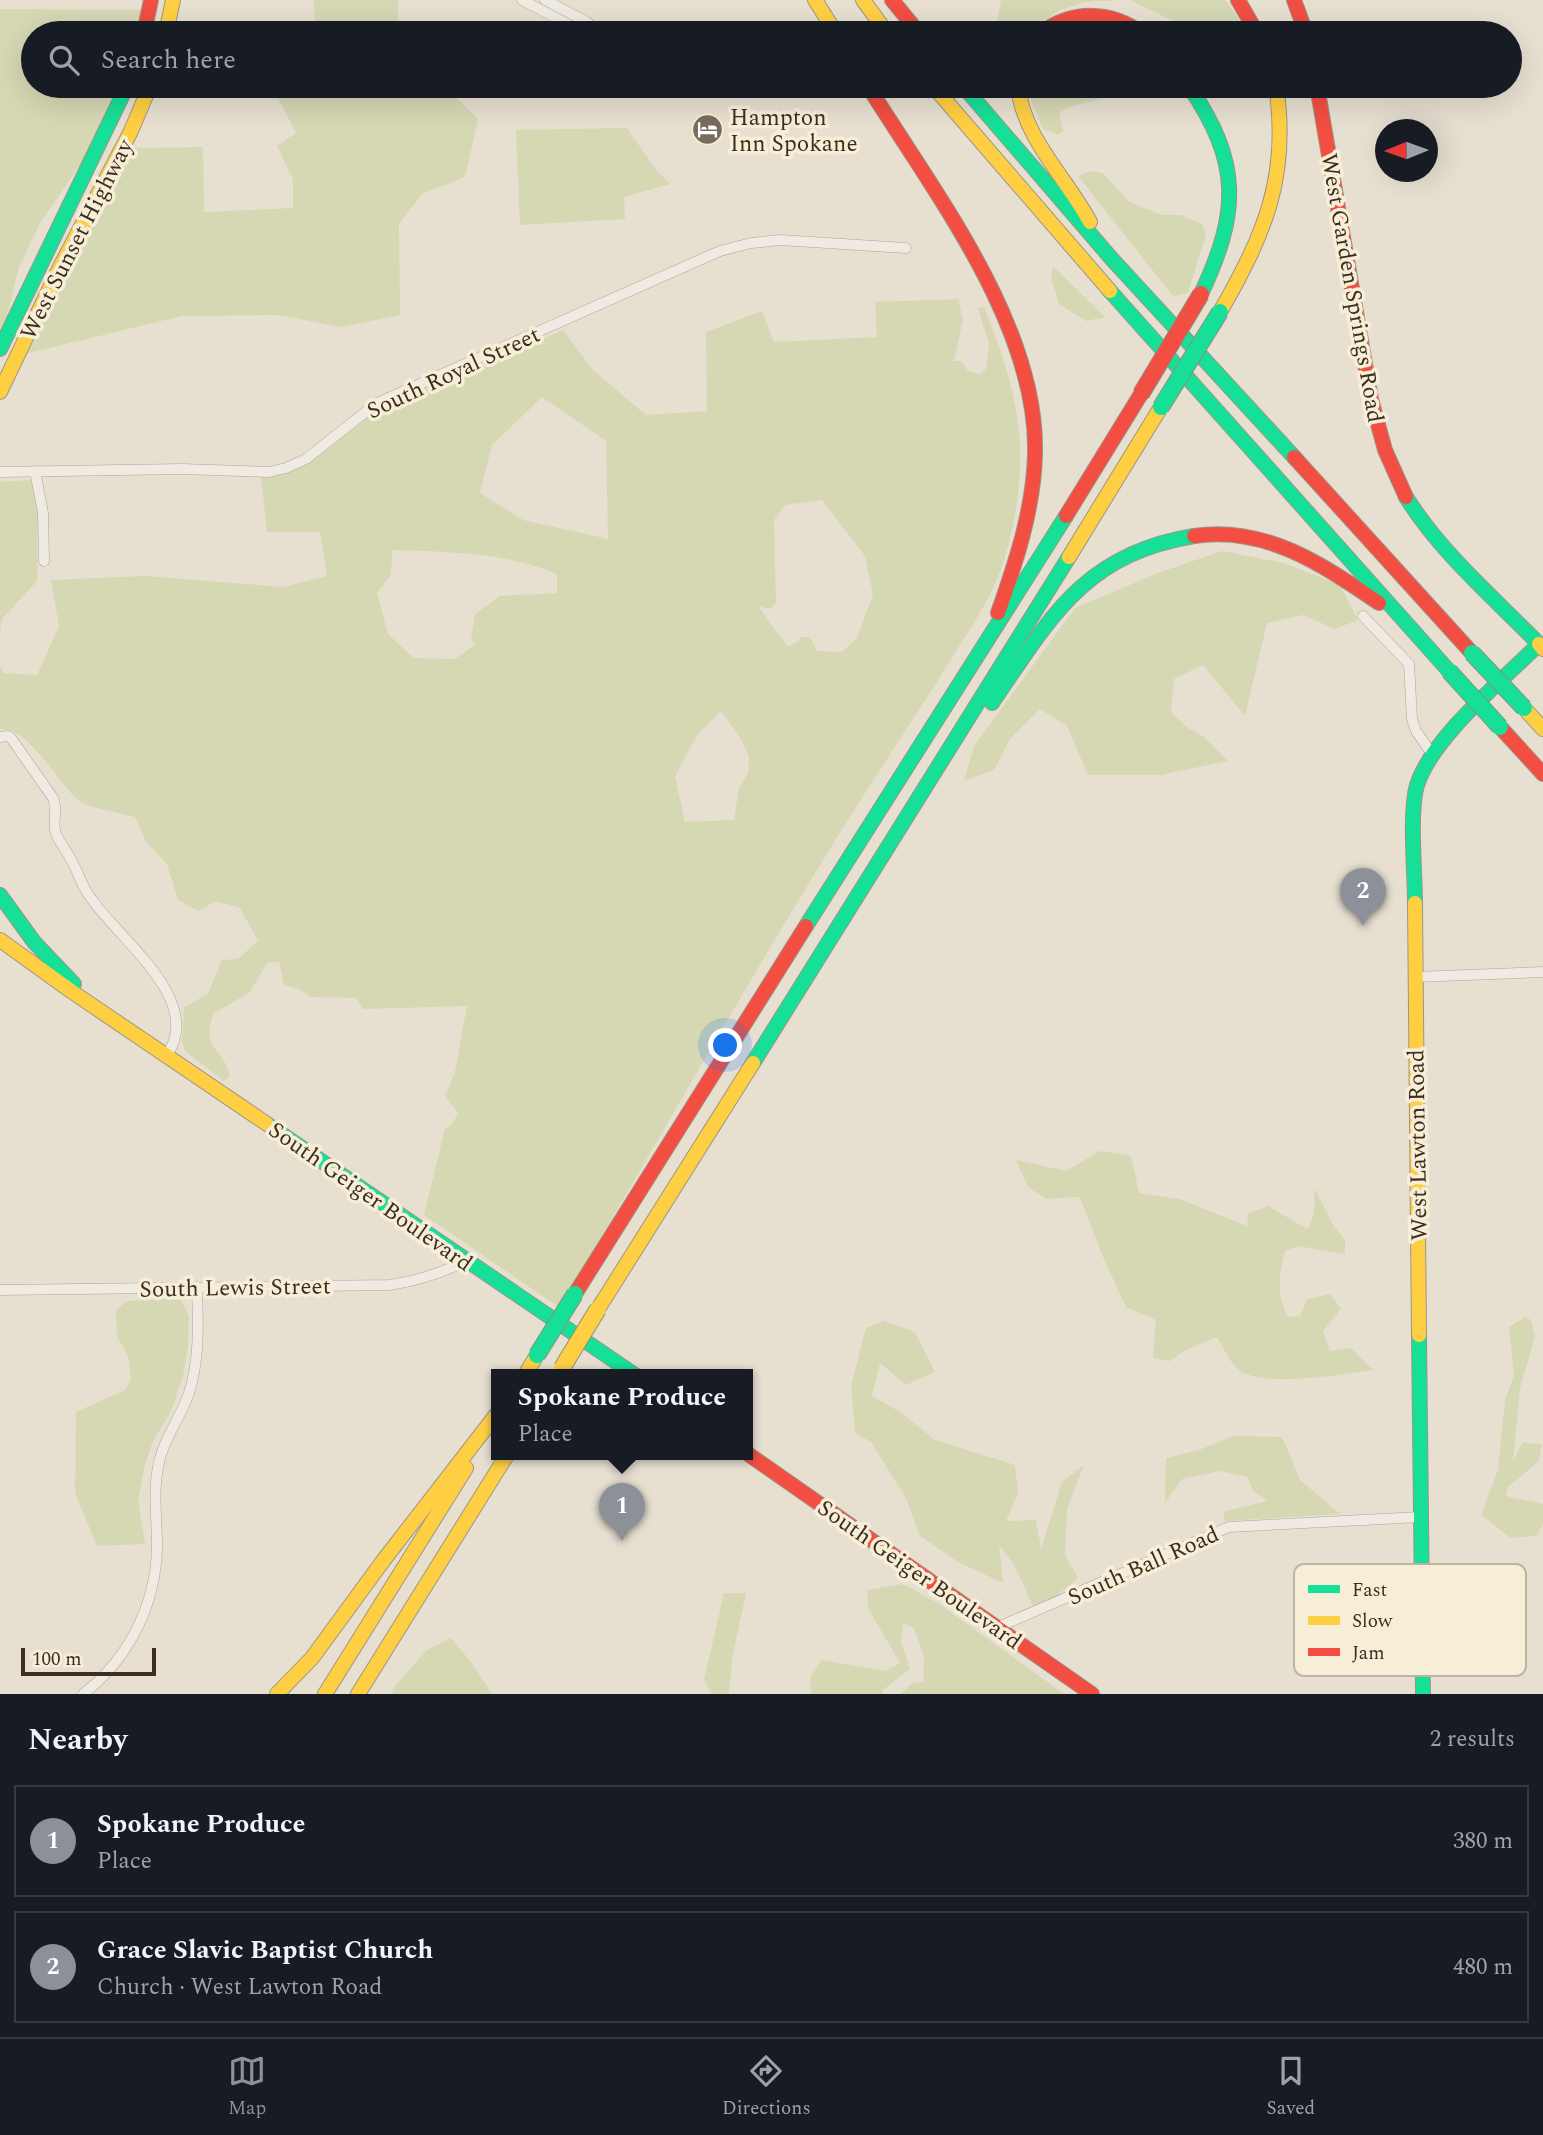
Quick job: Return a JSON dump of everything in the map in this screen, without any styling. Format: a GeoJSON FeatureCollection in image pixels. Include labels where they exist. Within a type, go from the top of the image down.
{"type":"FeatureCollection","features":[{"type":"Feature","properties":{"kind":"main road"},"geometry":{"type":"LineString","coordinates":[[147,21],[151,0]]}},
{"type":"Feature","properties":{"kind":"main road"},"geometry":{"type":"LineString","coordinates":[[169,21],[173,0]]}},
{"type":"Feature","properties":{"kind":"main road"},"geometry":{"type":"LineString","coordinates":[[815,0],[828,21]]}},
{"type":"Feature","properties":{"kind":"main road"},"geometry":{"type":"LineString","coordinates":[[863,0],[878,21]]}},
{"type":"Feature","properties":{"kind":"main road"},"geometry":{"type":"LineString","coordinates":[[892,0],[909,21]]}},
{"type":"Feature","properties":{"kind":"main road"},"geometry":{"type":"LineString","coordinates":[[1238,0],[1251,21]]}},
{"type":"Feature","properties":{"kind":"main road"},"geometry":{"type":"LineString","coordinates":[[1294,0],[1302,21]]}},
{"type":"Feature","properties":{"kind":"main road"},"geometry":{"type":"LineString","coordinates":[[1064,21],[1086,16],[1116,18],[1121,21]]}},
{"type":"Feature","properties":{"kind":"main road","name":"West Sunset Highway"},"geometry":{"type":"LineString","coordinates":[[0,348],[121,98]]}},
{"type":"Feature","properties":{"kind":"main road","name":"West Sunset Highway"},"geometry":{"type":"LineString","coordinates":[[0,392],[145,98]]}},
{"type":"Feature","properties":{"kind":"main road"},"geometry":{"type":"LineString","coordinates":[[875,98],[987,280],[1020,354],[1032,401],[1033,477],[1028,516],[992,630]]}},
{"type":"Feature","properties":{"kind":"main road"},"geometry":{"type":"LineString","coordinates":[[943,98],[1135,320],[1543,774]]}},
{"type":"Feature","properties":{"kind":"main road"},"geometry":{"type":"LineString","coordinates":[[973,98],[1111,258],[1543,729]]}},
{"type":"Feature","properties":{"kind":"main road"},"geometry":{"type":"LineString","coordinates":[[1018,98],[1025,123],[1068,184],[1111,258]]}},
{"type":"Feature","properties":{"kind":"main road"},"geometry":{"type":"LineString","coordinates":[[529,1369],[992,630],[1018,594],[1216,267],[1225,241],[1230,212],[1229,183],[1226,157],[1217,129],[1198,98]]}},
{"type":"Feature","properties":{"kind":"main road"},"geometry":{"type":"LineString","coordinates":[[560,1369],[955,741],[1220,312],[1255,249],[1275,195],[1281,127],[1277,98]]}},
{"type":"Feature","properties":{"kind":"main road","name":"West Garden Springs Road"},"geometry":{"type":"LineString","coordinates":[[1319,98],[1367,380],[1392,467],[1418,515],[1449,551],[1542,644]]}},
{"type":"Feature","properties":{"kind":"main road"},"geometry":{"type":"LineString","coordinates":[[955,741],[990,705],[1049,622],[1089,578],[1143,548],[1168,540],[1212,535],[1242,536],[1280,544],[1322,564],[1401,616]]}},
{"type":"Feature","properties":{"kind":"main road","name":"West Lawton Road"},"geometry":{"type":"LineString","coordinates":[[1421,1564],[1414,807],[1417,786],[1443,738],[1542,644]]}},
{"type":"Feature","properties":{"kind":"main road"},"geometry":{"type":"LineString","coordinates":[[0,895],[26,933],[59,971],[109,1015]]}},
{"type":"Feature","properties":{"kind":"main road"},"geometry":{"type":"LineString","coordinates":[[0,940],[109,1015]]}},
{"type":"Feature","properties":{"kind":"main road","name":"South Geiger Boulevard"},"geometry":{"type":"LineString","coordinates":[[109,1015],[466,1262],[626,1369]]}},
{"type":"Feature","properties":{"kind":"main road"},"geometry":{"type":"LineString","coordinates":[[277,1694],[312,1658],[391,1550],[491,1421]]}},
{"type":"Feature","properties":{"kind":"main road"},"geometry":{"type":"LineString","coordinates":[[326,1694],[491,1429]]}},
{"type":"Feature","properties":{"kind":"main road","name":"South Geiger Boulevard"},"geometry":{"type":"LineString","coordinates":[[753,1458],[1092,1694]]}},
{"type":"Feature","properties":{"kind":"main road"},"geometry":{"type":"LineString","coordinates":[[359,1694],[504,1460]]}},
{"type":"Feature","properties":{"kind":"main road","name":"West Lawton Road"},"geometry":{"type":"LineString","coordinates":[[1423,1676],[1423,1694]]}},
{"type":"Feature","properties":{"kind":"street"},"geometry":{"type":"LineString","coordinates":[[522,0],[562,21]]}},
{"type":"Feature","properties":{"kind":"street"},"geometry":{"type":"LineString","coordinates":[[545,0],[585,21]]}},
{"type":"Feature","properties":{"kind":"street","name":"South Royal Street"},"geometry":{"type":"LineString","coordinates":[[0,472],[278,470],[306,459],[367,409],[388,398],[720,251],[776,240],[906,248]]}},
{"type":"Feature","properties":{"kind":"street"},"geometry":{"type":"LineString","coordinates":[[36,471],[43,513],[44,561]]}},
{"type":"Feature","properties":{"kind":"street"},"geometry":{"type":"LineString","coordinates":[[1363,616],[1409,664],[1412,719],[1416,731],[1432,754]]}},
{"type":"Feature","properties":{"kind":"street"},"geometry":{"type":"LineString","coordinates":[[4,736],[32,766],[53,798],[56,806],[55,833],[70,856],[83,887],[142,956],[169,998],[177,1031],[167,1055]]}},
{"type":"Feature","properties":{"kind":"street"},"geometry":{"type":"LineString","coordinates":[[1415,977],[1543,972]]}},
{"type":"Feature","properties":{"kind":"street","name":"South Lewis Street"},"geometry":{"type":"LineString","coordinates":[[0,1290],[389,1285],[419,1281],[466,1262]]}},
{"type":"Feature","properties":{"kind":"street"},"geometry":{"type":"LineString","coordinates":[[83,1694],[110,1670],[125,1648],[140,1624],[149,1597],[155,1572],[155,1494],[158,1468],[163,1447],[188,1395],[196,1366],[197,1287]]}},
{"type":"Feature","properties":{"kind":"street","name":"South Ball Road"},"geometry":{"type":"LineString","coordinates":[[996,1628],[1229,1527],[1420,1517]]}},
{"type":"Feature","properties":{"kind":"green space"},"geometry":{"type":"Polygon","coordinates":[[[314,0],[398,0],[398,21],[315,21],[314,0]]]}},
{"type":"Feature","properties":{"kind":"green space"},"geometry":{"type":"Polygon","coordinates":[[[1001,0],[1122,0],[1085,2],[1060,10],[1043,21],[997,21],[1001,0]]]}},
{"type":"Feature","properties":{"kind":"green space"},"geometry":{"type":"Polygon","coordinates":[[[1130,0],[1225,0],[1239,21],[1173,21],[1130,0]]]}},
{"type":"Feature","properties":{"kind":"green space"},"geometry":{"type":"Polygon","coordinates":[[[0,9],[142,10],[139,21],[21,21],[21,98],[113,98],[84,159],[40,223],[19,267],[7,316],[0,328],[0,9]]]}},
{"type":"Feature","properties":{"kind":"green space"},"geometry":{"type":"Polygon","coordinates":[[[278,98],[456,98],[478,119],[465,177],[422,194],[399,224],[400,315],[342,327],[277,315],[182,316],[28,353],[132,148],[203,147],[204,212],[293,208],[293,179],[277,146],[296,133],[278,98]]]}},
{"type":"Feature","properties":{"kind":"green space"},"geometry":{"type":"Polygon","coordinates":[[[1031,98],[1100,98],[1069,107],[1059,113],[1063,131],[1058,135],[1043,129],[1031,98]]]}},
{"type":"Feature","properties":{"kind":"green space"},"geometry":{"type":"Polygon","coordinates":[[[627,128],[656,170],[670,184],[624,197],[625,219],[520,225],[516,130],[627,128]]]}},
{"type":"Feature","properties":{"kind":"green space"},"geometry":{"type":"Polygon","coordinates":[[[1091,171],[1103,173],[1129,202],[1162,215],[1181,215],[1202,224],[1206,234],[1188,293],[1173,296],[1078,176],[1091,171]]]}},
{"type":"Feature","properties":{"kind":"green space"},"geometry":{"type":"Polygon","coordinates":[[[1053,266],[1105,317],[1086,321],[1059,304],[1051,277],[1053,266]]]}},
{"type":"Feature","properties":{"kind":"green space"},"geometry":{"type":"Polygon","coordinates":[[[958,299],[963,320],[954,361],[962,361],[967,370],[979,374],[986,369],[989,344],[978,308],[984,307],[1006,369],[1018,427],[1019,485],[1015,516],[1003,564],[977,618],[809,883],[560,1308],[424,1215],[445,1129],[453,1123],[458,1113],[445,1096],[455,1072],[467,1006],[363,1009],[356,998],[310,997],[299,989],[284,985],[279,962],[268,962],[250,992],[213,1014],[211,1042],[230,1075],[224,1081],[185,1051],[182,1042],[184,1007],[208,994],[222,960],[238,959],[258,941],[240,908],[216,901],[198,911],[178,900],[167,864],[146,842],[135,817],[82,803],[21,736],[11,730],[0,729],[0,667],[4,673],[37,675],[59,626],[51,580],[144,576],[284,587],[327,576],[320,532],[267,532],[261,477],[290,472],[317,457],[374,411],[563,330],[593,370],[646,415],[707,411],[706,332],[762,311],[774,342],[877,337],[875,302],[958,299]],[[542,397],[492,445],[480,493],[523,520],[608,539],[606,441],[542,397]],[[822,500],[785,505],[774,520],[776,603],[770,609],[758,606],[787,646],[796,643],[801,637],[810,637],[817,651],[842,652],[857,638],[873,595],[865,556],[822,500]],[[392,550],[391,575],[377,593],[388,634],[414,658],[455,659],[476,644],[471,640],[475,614],[500,596],[557,593],[557,574],[517,561],[476,554],[392,550]],[[721,711],[697,735],[675,777],[685,822],[734,820],[739,788],[748,773],[749,756],[741,739],[721,711]]]}},
{"type":"Feature","properties":{"kind":"green space"},"geometry":{"type":"Polygon","coordinates":[[[31,480],[38,513],[37,581],[2,619],[0,634],[0,482],[31,480]]]}},
{"type":"Feature","properties":{"kind":"green space"},"geometry":{"type":"Polygon","coordinates":[[[1222,551],[1284,563],[1340,585],[1358,620],[1335,629],[1303,615],[1267,623],[1245,716],[1203,665],[1174,679],[1171,712],[1188,728],[1204,737],[1228,761],[1160,775],[1088,775],[1067,726],[1040,709],[1010,739],[994,770],[964,781],[974,746],[1075,608],[1158,573],[1222,551]]]}},
{"type":"Feature","properties":{"kind":"green space"},"geometry":{"type":"Polygon","coordinates":[[[1100,1151],[1131,1156],[1139,1193],[1179,1199],[1247,1226],[1248,1214],[1268,1206],[1307,1229],[1315,1204],[1314,1188],[1333,1225],[1345,1240],[1345,1254],[1298,1246],[1285,1251],[1280,1284],[1284,1309],[1288,1317],[1300,1316],[1307,1299],[1330,1294],[1341,1309],[1323,1331],[1330,1351],[1351,1348],[1373,1370],[1283,1379],[1249,1375],[1235,1366],[1217,1337],[1184,1351],[1170,1361],[1153,1358],[1156,1320],[1126,1307],[1080,1197],[1046,1199],[1028,1187],[1016,1160],[1066,1171],[1100,1151]]]}},
{"type":"Feature","properties":{"kind":"green space"},"geometry":{"type":"Polygon","coordinates":[[[181,1300],[189,1316],[188,1348],[183,1376],[171,1411],[153,1441],[145,1465],[138,1500],[145,1544],[97,1546],[75,1493],[76,1412],[125,1390],[131,1379],[128,1356],[117,1336],[116,1310],[127,1301],[181,1300]]]}},
{"type":"Feature","properties":{"kind":"green space"},"geometry":{"type":"Polygon","coordinates":[[[1525,1317],[1531,1320],[1535,1336],[1520,1389],[1513,1461],[1523,1442],[1542,1445],[1539,1461],[1508,1487],[1506,1496],[1543,1504],[1543,1524],[1536,1536],[1511,1538],[1481,1515],[1498,1470],[1505,1400],[1514,1375],[1509,1327],[1525,1317]]]}},
{"type":"Feature","properties":{"kind":"green space"},"geometry":{"type":"Polygon","coordinates":[[[884,1321],[915,1332],[935,1372],[906,1385],[880,1363],[872,1396],[900,1412],[935,1440],[1015,1465],[1018,1493],[1006,1521],[1036,1520],[1041,1549],[1062,1482],[1084,1465],[1067,1509],[1065,1555],[1078,1578],[1053,1599],[1032,1605],[1014,1566],[999,1545],[1003,1583],[958,1562],[920,1536],[906,1498],[871,1442],[855,1433],[851,1386],[866,1328],[884,1321]]]}},
{"type":"Feature","properties":{"kind":"green space"},"geometry":{"type":"Polygon","coordinates":[[[1233,1436],[1282,1437],[1300,1480],[1340,1514],[1225,1521],[1223,1512],[1267,1501],[1253,1490],[1247,1477],[1220,1471],[1182,1479],[1165,1503],[1166,1458],[1199,1450],[1233,1436]]]}},
{"type":"Feature","properties":{"kind":"green space"},"geometry":{"type":"Polygon","coordinates":[[[903,1584],[938,1603],[1064,1694],[900,1694],[913,1683],[923,1682],[924,1658],[914,1628],[903,1623],[901,1642],[910,1669],[883,1690],[883,1694],[811,1694],[810,1678],[822,1660],[885,1671],[900,1663],[868,1608],[867,1590],[903,1584]]]}},
{"type":"Feature","properties":{"kind":"green space"},"geometry":{"type":"Polygon","coordinates":[[[724,1593],[746,1593],[732,1659],[729,1694],[712,1694],[704,1680],[724,1593]]]}},
{"type":"Feature","properties":{"kind":"green space"},"geometry":{"type":"Polygon","coordinates":[[[451,1638],[492,1694],[392,1694],[393,1688],[427,1650],[451,1638]]]}},
{"type":"Feature","properties":{"kind":"traffic: fast"},"geometry":{"type":"LineString","coordinates":[[0,349],[121,98]]}},
{"type":"Feature","properties":{"kind":"traffic: fast"},"geometry":{"type":"LineString","coordinates":[[973,98],[1111,258],[1294,457]]}},
{"type":"Feature","properties":{"kind":"traffic: fast"},"geometry":{"type":"LineString","coordinates":[[1196,98],[1218,139],[1226,164],[1229,188],[1223,237],[1201,294]]}},
{"type":"Feature","properties":{"kind":"traffic: fast"},"geometry":{"type":"LineString","coordinates":[[1110,291],[1449,671]]}},
{"type":"Feature","properties":{"kind":"traffic: fast"},"geometry":{"type":"LineString","coordinates":[[1161,407],[1220,312]]}},
{"type":"Feature","properties":{"kind":"traffic: fast"},"geometry":{"type":"LineString","coordinates":[[1406,497],[1451,556],[1539,644],[1470,710],[1425,766],[1417,785],[1413,811],[1415,903]]}},
{"type":"Feature","properties":{"kind":"traffic: fast"},"geometry":{"type":"LineString","coordinates":[[806,926],[1066,516]]}},
{"type":"Feature","properties":{"kind":"traffic: fast"},"geometry":{"type":"LineString","coordinates":[[992,703],[1052,618],[1097,574],[1124,558],[1156,545],[1194,536]]}},
{"type":"Feature","properties":{"kind":"traffic: fast"},"geometry":{"type":"LineString","coordinates":[[753,1063],[1069,557]]}},
{"type":"Feature","properties":{"kind":"traffic: fast"},"geometry":{"type":"LineString","coordinates":[[1472,653],[1524,708]]}},
{"type":"Feature","properties":{"kind":"traffic: fast"},"geometry":{"type":"LineString","coordinates":[[1449,671],[1500,727]]}},
{"type":"Feature","properties":{"kind":"traffic: fast"},"geometry":{"type":"LineString","coordinates":[[0,895],[34,942],[74,984]]}},
{"type":"Feature","properties":{"kind":"traffic: fast"},"geometry":{"type":"LineString","coordinates":[[267,1124],[626,1369]]}},
{"type":"Feature","properties":{"kind":"traffic: fast"},"geometry":{"type":"LineString","coordinates":[[537,1355],[575,1294]]}},
{"type":"Feature","properties":{"kind":"traffic: fast"},"geometry":{"type":"LineString","coordinates":[[1419,1335],[1422,1564]]}},
{"type":"Feature","properties":{"kind":"traffic: fast"},"geometry":{"type":"LineString","coordinates":[[1423,1676],[1423,1694]]}},
{"type":"Feature","properties":{"kind":"traffic: slow"},"geometry":{"type":"LineString","coordinates":[[169,21],[173,0]]}},
{"type":"Feature","properties":{"kind":"traffic: slow"},"geometry":{"type":"LineString","coordinates":[[815,0],[828,21]]}},
{"type":"Feature","properties":{"kind":"traffic: slow"},"geometry":{"type":"LineString","coordinates":[[863,0],[878,21]]}},
{"type":"Feature","properties":{"kind":"traffic: slow"},"geometry":{"type":"LineString","coordinates":[[0,392],[145,98]]}},
{"type":"Feature","properties":{"kind":"traffic: slow"},"geometry":{"type":"LineString","coordinates":[[943,98],[1110,291]]}},
{"type":"Feature","properties":{"kind":"traffic: slow"},"geometry":{"type":"LineString","coordinates":[[1021,98],[1028,123],[1037,140],[1090,222]]}},
{"type":"Feature","properties":{"kind":"traffic: slow"},"geometry":{"type":"LineString","coordinates":[[1220,312],[1249,257],[1270,204],[1279,149],[1277,98]]}},
{"type":"Feature","properties":{"kind":"traffic: slow"},"geometry":{"type":"LineString","coordinates":[[1069,557],[1161,407]]}},
{"type":"Feature","properties":{"kind":"traffic: slow"},"geometry":{"type":"LineString","coordinates":[[1539,644],[1543,649]]}},
{"type":"Feature","properties":{"kind":"traffic: slow"},"geometry":{"type":"LineString","coordinates":[[1524,708],[1543,729]]}},
{"type":"Feature","properties":{"kind":"traffic: slow"},"geometry":{"type":"LineString","coordinates":[[1415,903],[1419,1335]]}},
{"type":"Feature","properties":{"kind":"traffic: slow"},"geometry":{"type":"LineString","coordinates":[[0,940],[267,1124]]}},
{"type":"Feature","properties":{"kind":"traffic: slow"},"geometry":{"type":"LineString","coordinates":[[598,1309],[753,1063]]}},
{"type":"Feature","properties":{"kind":"traffic: slow"},"geometry":{"type":"LineString","coordinates":[[562,1368],[598,1309]]}},
{"type":"Feature","properties":{"kind":"traffic: slow"},"geometry":{"type":"LineString","coordinates":[[529,1369],[537,1355]]}},
{"type":"Feature","properties":{"kind":"traffic: slow"},"geometry":{"type":"LineString","coordinates":[[277,1694],[312,1658],[491,1421]]}},
{"type":"Feature","properties":{"kind":"traffic: slow"},"geometry":{"type":"LineString","coordinates":[[358,1694],[504,1460]]}},
{"type":"Feature","properties":{"kind":"traffic: slow"},"geometry":{"type":"LineString","coordinates":[[325,1694],[466,1468]]}},
{"type":"Feature","properties":{"kind":"traffic: jam"},"geometry":{"type":"LineString","coordinates":[[147,21],[151,0]]}},
{"type":"Feature","properties":{"kind":"traffic: jam"},"geometry":{"type":"LineString","coordinates":[[892,0],[909,21]]}},
{"type":"Feature","properties":{"kind":"traffic: jam"},"geometry":{"type":"LineString","coordinates":[[1238,0],[1250,21]]}},
{"type":"Feature","properties":{"kind":"traffic: jam"},"geometry":{"type":"LineString","coordinates":[[1294,0],[1302,21]]}},
{"type":"Feature","properties":{"kind":"traffic: jam"},"geometry":{"type":"LineString","coordinates":[[1063,21],[1092,16],[1119,21]]}},
{"type":"Feature","properties":{"kind":"traffic: jam"},"geometry":{"type":"LineString","coordinates":[[876,98],[950,215],[1001,308],[1019,356],[1031,405],[1035,453],[1028,514],[998,613]]}},
{"type":"Feature","properties":{"kind":"traffic: jam"},"geometry":{"type":"LineString","coordinates":[[1319,98],[1371,399],[1385,450],[1406,497]]}},
{"type":"Feature","properties":{"kind":"traffic: jam"},"geometry":{"type":"LineString","coordinates":[[1141,394],[1201,294]]}},
{"type":"Feature","properties":{"kind":"traffic: jam"},"geometry":{"type":"LineString","coordinates":[[1066,516],[1141,394]]}},
{"type":"Feature","properties":{"kind":"traffic: jam"},"geometry":{"type":"LineString","coordinates":[[1294,457],[1472,653]]}},
{"type":"Feature","properties":{"kind":"traffic: jam"},"geometry":{"type":"LineString","coordinates":[[1194,536],[1220,534],[1269,542],[1315,562],[1379,603]]}},
{"type":"Feature","properties":{"kind":"traffic: jam"},"geometry":{"type":"LineString","coordinates":[[1500,727],[1543,774]]}},
{"type":"Feature","properties":{"kind":"traffic: jam"},"geometry":{"type":"LineString","coordinates":[[575,1294],[806,926]]}},
{"type":"Feature","properties":{"kind":"traffic: jam"},"geometry":{"type":"LineString","coordinates":[[753,1457],[1092,1694]]}},
{"type":"Feature","properties":{"kind":"place","name":"Hampton Inn Spokane"},"geometry":{"type":"Point","coordinates":[707,130]}},
{"type":"Feature","properties":{"kind":"place","name":"Grace Slavic Baptist Church"},"geometry":{"type":"Point","coordinates":[1363,926]}},
{"type":"Feature","properties":{"kind":"place","name":"Spokane Produce"},"geometry":{"type":"Point","coordinates":[622,1541]}}]}
